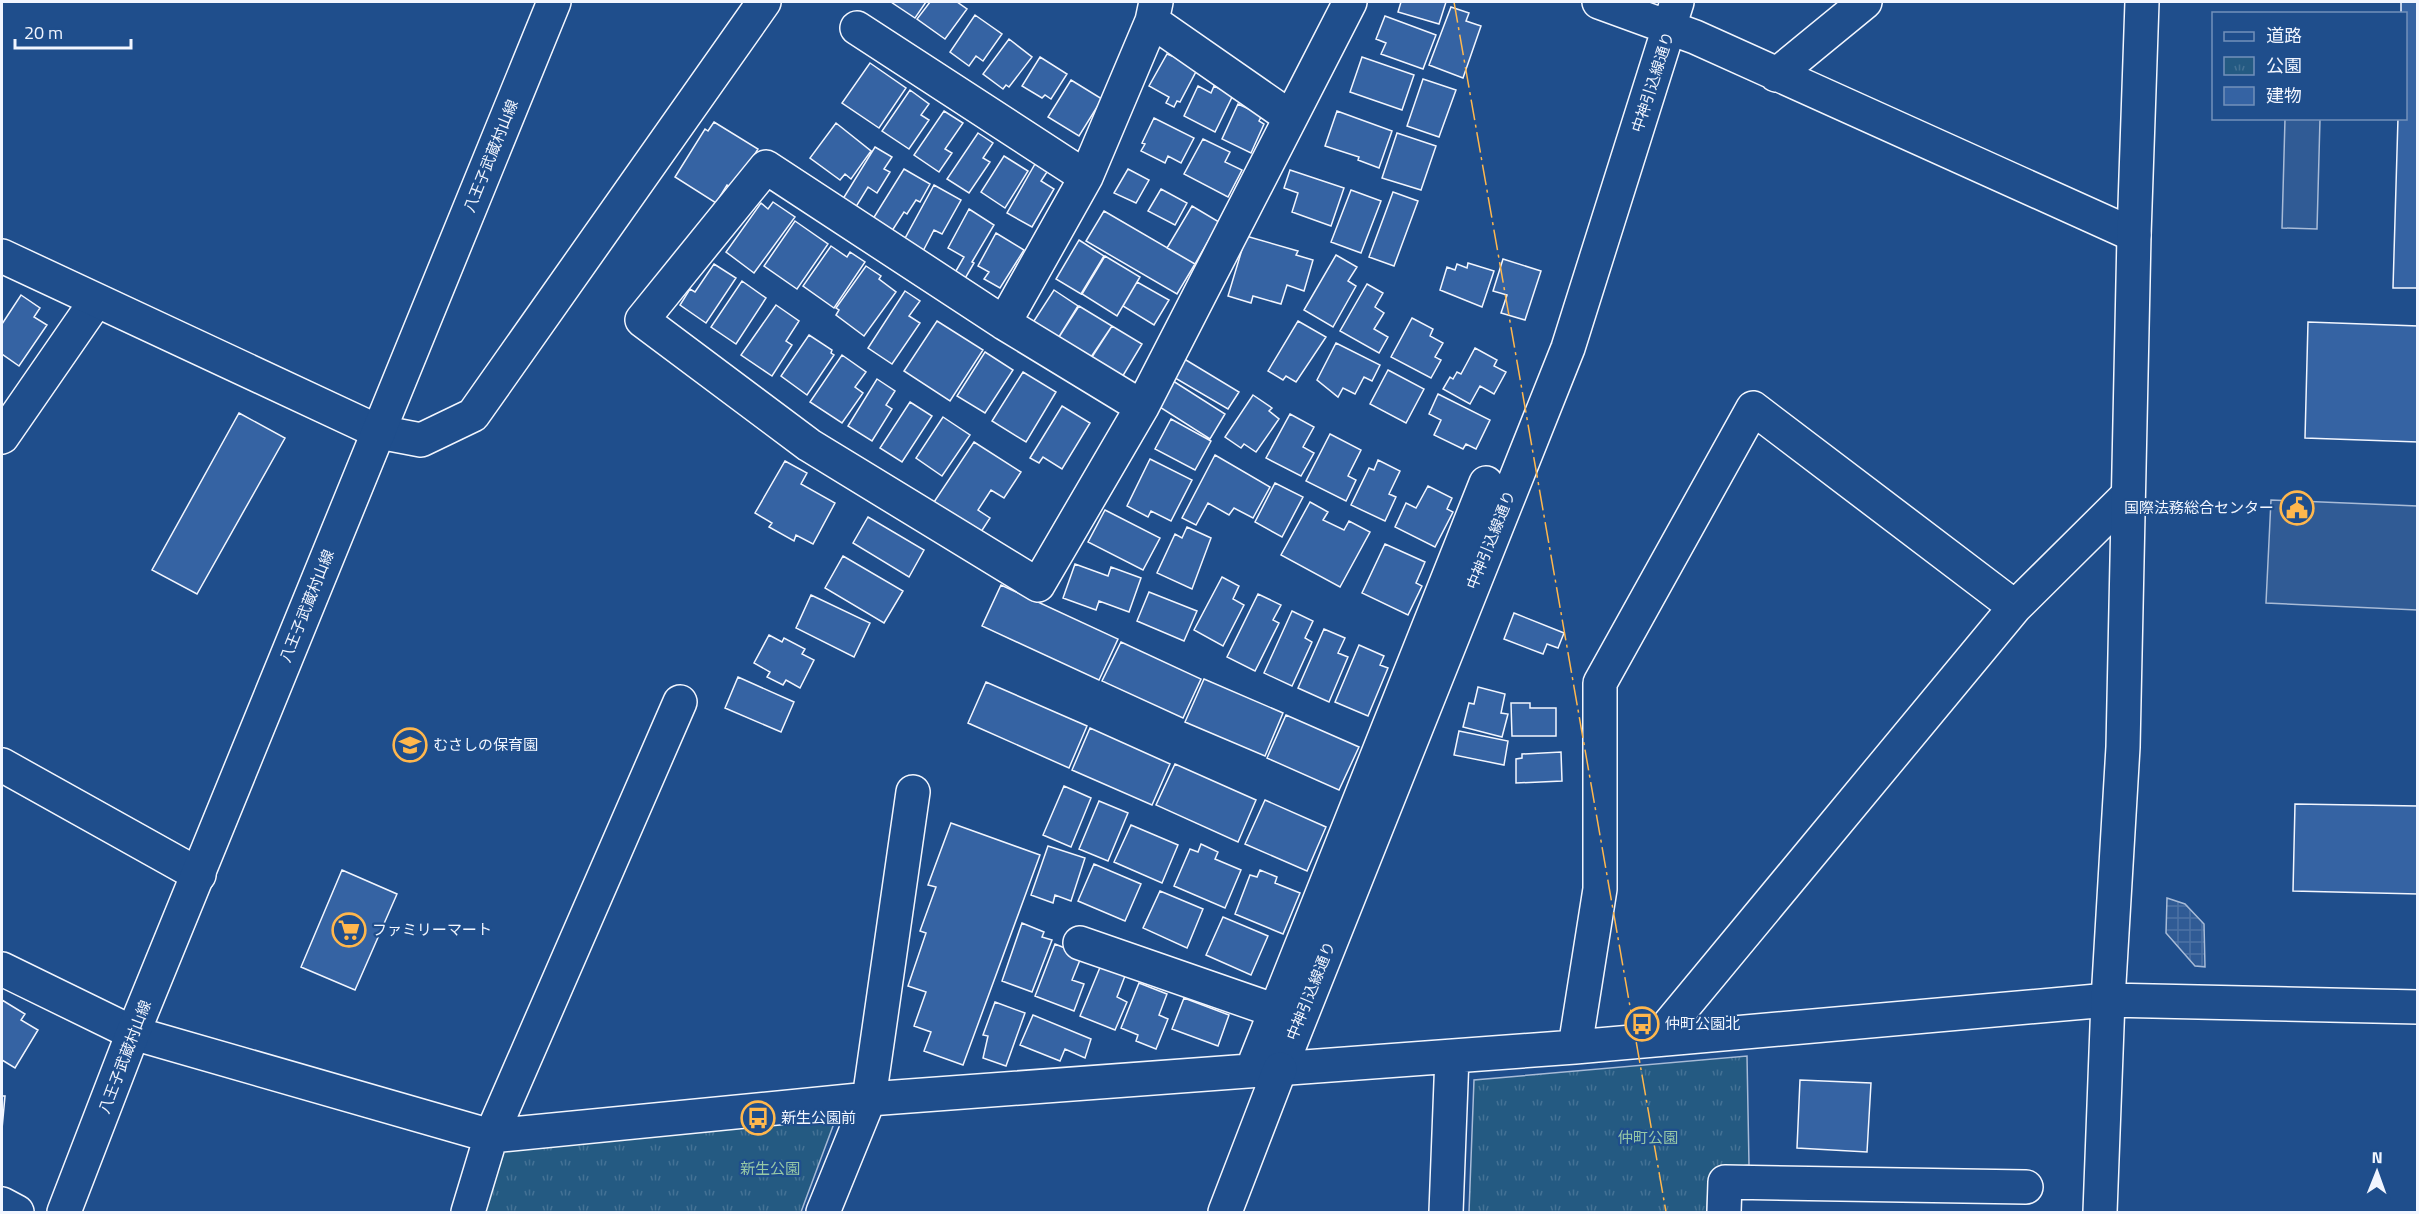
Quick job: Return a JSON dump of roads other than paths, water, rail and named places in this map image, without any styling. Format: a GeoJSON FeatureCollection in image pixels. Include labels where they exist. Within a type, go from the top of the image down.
{"type":"FeatureCollection","features":[{"type":"Feature","properties":{"kind":"street","name":"八王子武蔵村山線"},"geometry":{"type":"LineString","coordinates":[[64,1212],[133,1033],[554,2]]}},
{"type":"Feature","properties":{"kind":"street"},"geometry":{"type":"LineString","coordinates":[[2,256],[379,432],[421,440],[474,416],[764,2]]}},
{"type":"Feature","properties":{"kind":"street"},"geometry":{"type":"LineString","coordinates":[[1142,406],[1004,323],[766,168],[642,320],[809,445],[1038,585],[1142,406],[1350,2]]}},
{"type":"Feature","properties":{"kind":"street"},"geometry":{"type":"LineString","coordinates":[[1599,2],[1674,14],[1776,75],[2133,235]]}},
{"type":"Feature","properties":{"kind":"street"},"geometry":{"type":"LineString","coordinates":[[1776,75],[1865,2]]}},
{"type":"Feature","properties":{"kind":"street"},"geometry":{"type":"LineString","coordinates":[[2100,1212],[2108,1000],[2123,747],[2133,235],[2142,2]]}},
{"type":"Feature","properties":{"kind":"street"},"geometry":{"type":"LineString","coordinates":[[1004,323],[1086,177],[1154,11],[1290,117]]}},
{"type":"Feature","properties":{"kind":"street","name":"中神引込線通り"},"geometry":{"type":"LineString","coordinates":[[1266,1069],[1568,348],[1674,14]]}},
{"type":"Feature","properties":{"kind":"street"},"geometry":{"type":"LineString","coordinates":[[857,28],[1086,177]]}},
{"type":"Feature","properties":{"kind":"street"},"geometry":{"type":"LineString","coordinates":[[2,437],[96,301]]}},
{"type":"Feature","properties":{"kind":"street"},"geometry":{"type":"LineString","coordinates":[[1575,1047],[1600,889],[1600,683],[1753,408],[2015,608]]}},
{"type":"Feature","properties":{"kind":"street"},"geometry":{"type":"LineString","coordinates":[[1224,1212],[1266,1069],[1276,1011],[1486,483]]}},
{"type":"Feature","properties":{"kind":"street"},"geometry":{"type":"LineString","coordinates":[[1657,1039],[2015,608],[2127,496]]}},
{"type":"Feature","properties":{"kind":"street"},"geometry":{"type":"LineString","coordinates":[[468,1212],[491,1136],[680,702]]}},
{"type":"Feature","properties":{"kind":"street"},"geometry":{"type":"LineString","coordinates":[[2,765],[199,875]]}},
{"type":"Feature","properties":{"kind":"street"},"geometry":{"type":"LineString","coordinates":[[824,1212],[869,1099],[913,792]]}},
{"type":"Feature","properties":{"kind":"street"},"geometry":{"type":"LineString","coordinates":[[1080,943],[1276,1011]]}},
{"type":"Feature","properties":{"kind":"street"},"geometry":{"type":"LineString","coordinates":[[2,969],[133,1033],[491,1136],[869,1099],[1575,1047],[2108,1000],[2418,1007]]}},
{"type":"Feature","properties":{"kind":"street"},"geometry":{"type":"LineString","coordinates":[[1446,1212],[1452,1056]]}},
{"type":"Feature","properties":{"kind":"street"},"geometry":{"type":"LineString","coordinates":[[1724,1212],[1725,1182],[2026,1187]]}},
{"type":"Feature","properties":{"kind":"street"},"geometry":{"type":"LineString","coordinates":[[2,1204],[17,1212]]}},
{"type":"Feature","properties":{"kind":"place","name":"国際法務総合センター"},"geometry":{"type":"Point","coordinates":[2297,508]}},
{"type":"Feature","properties":{"kind":"place","name":"むさしの保育園"},"geometry":{"type":"Point","coordinates":[410,745]}},
{"type":"Feature","properties":{"kind":"place","name":"ファミリーマート"},"geometry":{"type":"Point","coordinates":[349,930]}},
{"type":"Feature","properties":{"kind":"place","name":"仲町公園北"},"geometry":{"type":"Point","coordinates":[1642,1024]}},
{"type":"Feature","properties":{"kind":"place","name":"新生公園前"},"geometry":{"type":"Point","coordinates":[758,1118]}},
{"type":"Feature","properties":{"kind":"park label","name":"仲町公園"},"geometry":{"type":"Point","coordinates":[1648,1138]}},
{"type":"Feature","properties":{"kind":"park label","name":"新生公園"},"geometry":{"type":"Point","coordinates":[770,1169]}}]}
